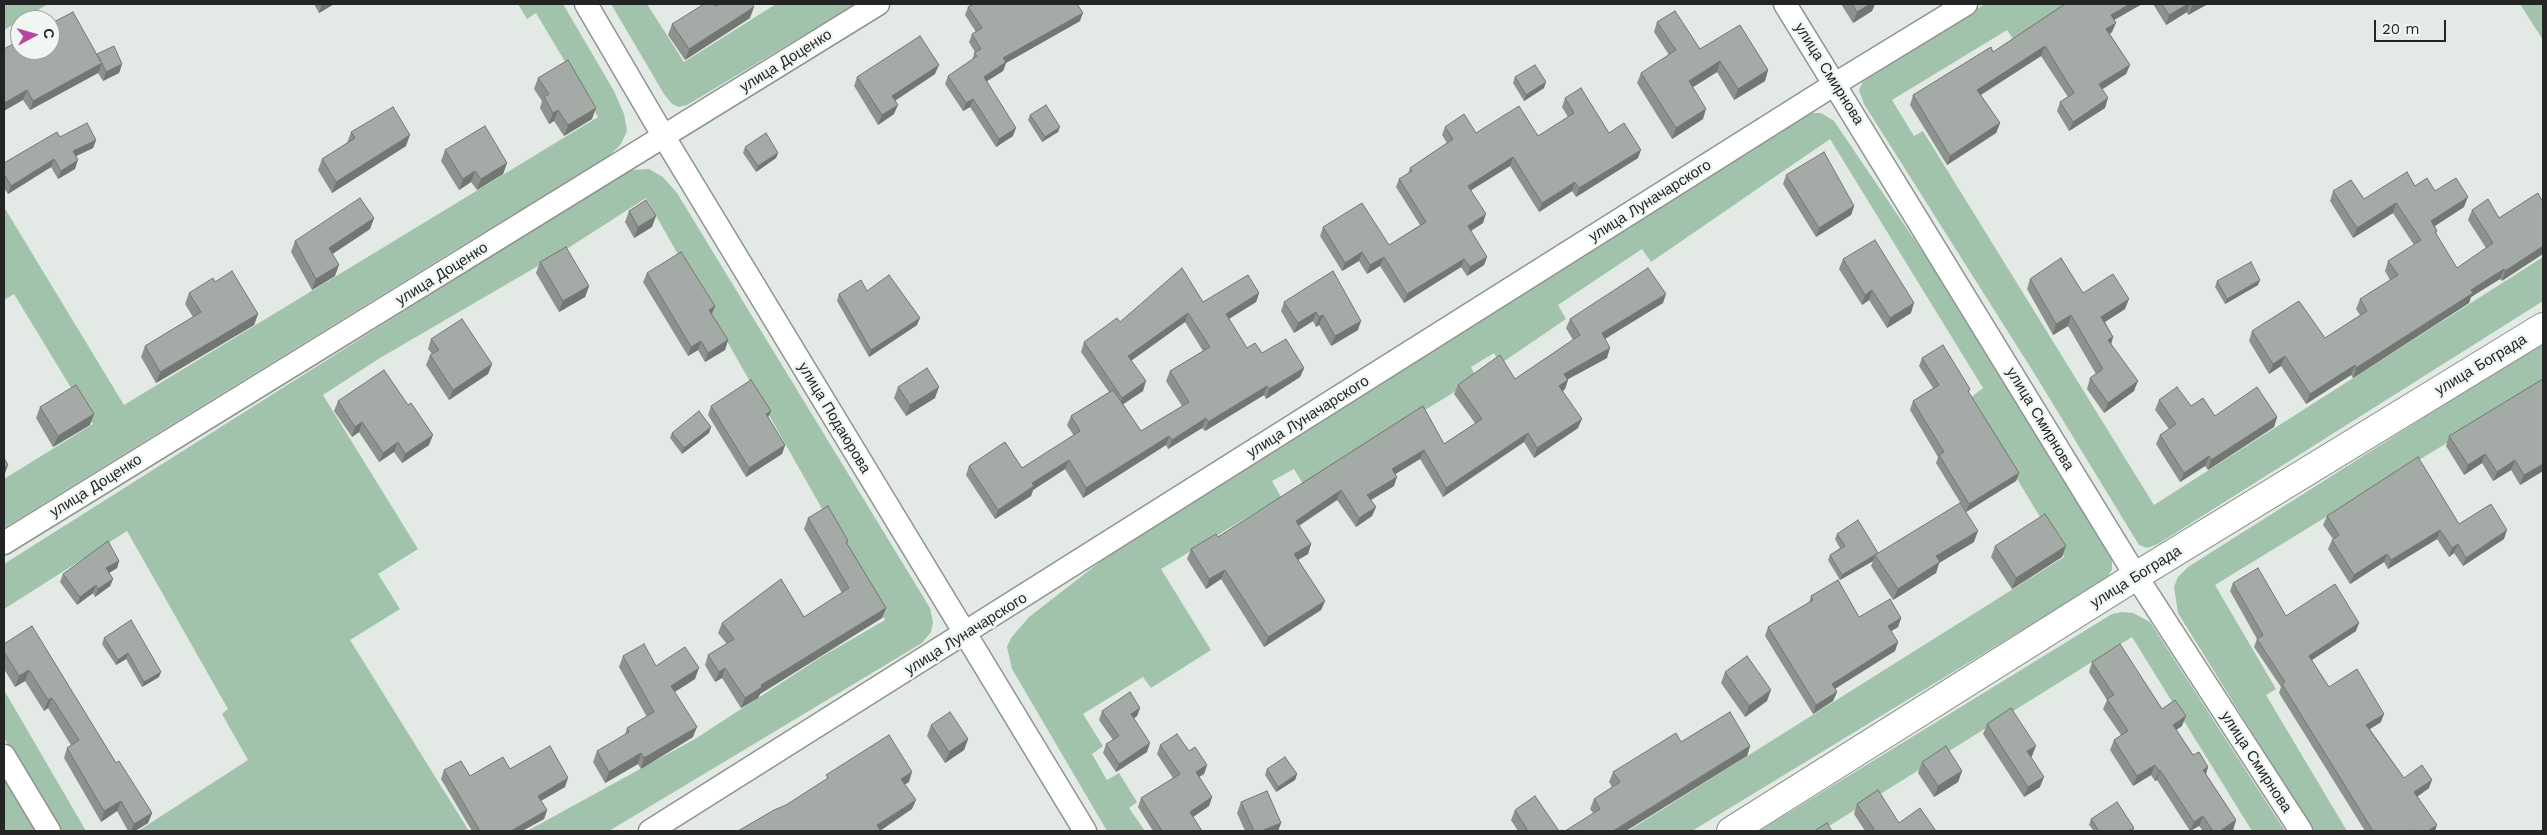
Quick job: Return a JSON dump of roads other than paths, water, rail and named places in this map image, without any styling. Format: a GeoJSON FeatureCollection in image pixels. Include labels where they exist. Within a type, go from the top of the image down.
{"type":"FeatureCollection","features":[{"type":"Feature","properties":{"kind":"street","name":"улица Подаюрова"},"geometry":{"type":"LineString","coordinates":[[586,4],[664,137],[1084,831]]}},
{"type":"Feature","properties":{"kind":"street","name":"улица Доценко"},"geometry":{"type":"LineString","coordinates":[[4,543],[878,4]]}},
{"type":"Feature","properties":{"kind":"street","name":"улица Смирнова"},"geometry":{"type":"LineString","coordinates":[[1785,4],[2136,576],[2301,831]]}},
{"type":"Feature","properties":{"kind":"street","name":"улица Луначарского"},"geometry":{"type":"LineString","coordinates":[[650,831],[1835,84],[1966,4]]}},
{"type":"Feature","properties":{"kind":"street","name":"улица Бограда"},"geometry":{"type":"LineString","coordinates":[[1732,831],[2136,576],[2543,327]]}},
{"type":"Feature","properties":{"kind":"street"},"geometry":{"type":"LineString","coordinates":[[4,756],[49,831]]}}]}
